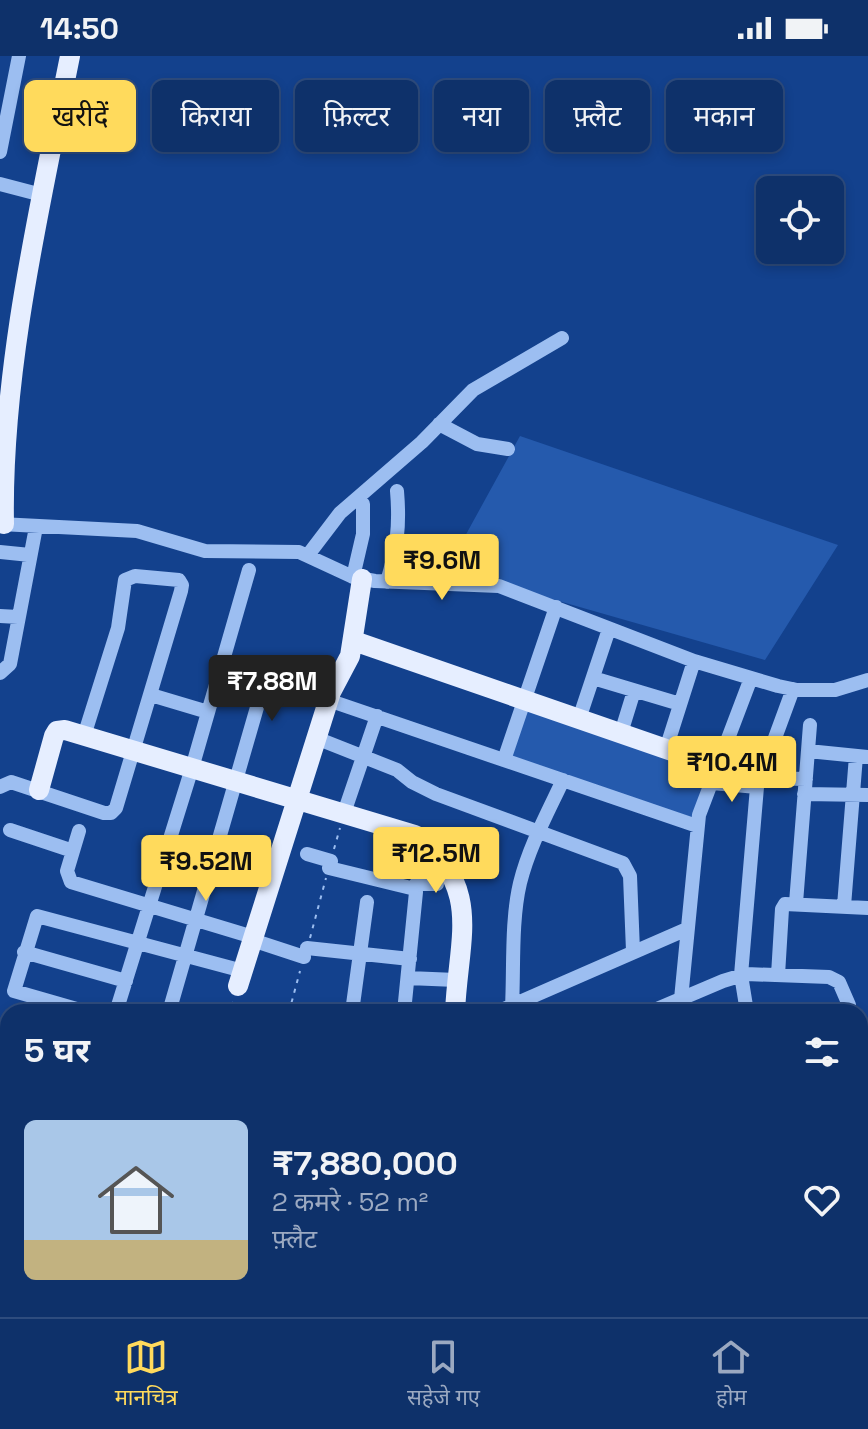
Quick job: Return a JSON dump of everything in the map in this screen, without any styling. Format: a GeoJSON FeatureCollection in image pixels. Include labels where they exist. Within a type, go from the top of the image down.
{"type":"FeatureCollection","features":[{"type":"Feature","properties":{"kind":"main road"},"geometry":{"type":"LineString","coordinates":[[2,524],[4,469],[17,350],[42,195],[70,56]]}},
{"type":"Feature","properties":{"kind":"main road"},"geometry":{"type":"LineString","coordinates":[[240,978],[328,700],[354,641],[358,578]]}},
{"type":"Feature","properties":{"kind":"main road"},"geometry":{"type":"LineString","coordinates":[[354,641],[666,749],[715,775]]}},
{"type":"Feature","properties":{"kind":"main road"},"geometry":{"type":"LineString","coordinates":[[39,790],[57,731],[65,730],[415,835],[432,848],[450,870],[461,896],[463,915],[455,1004]]}},
{"type":"Feature","properties":{"kind":"street"},"geometry":{"type":"LineString","coordinates":[[0,152],[19,56]]}},
{"type":"Feature","properties":{"kind":"street"},"geometry":{"type":"LineString","coordinates":[[0,184],[42,195]]}},
{"type":"Feature","properties":{"kind":"street"},"geometry":{"type":"LineString","coordinates":[[308,555],[340,513],[473,390],[562,338]]}},
{"type":"Feature","properties":{"kind":"street"},"geometry":{"type":"LineString","coordinates":[[439,424],[477,444],[508,449]]}},
{"type":"Feature","properties":{"kind":"street"},"geometry":{"type":"LineString","coordinates":[[387,582],[399,535],[397,491]]}},
{"type":"Feature","properties":{"kind":"street"},"geometry":{"type":"LineString","coordinates":[[358,578],[363,504]]}},
{"type":"Feature","properties":{"kind":"street"},"geometry":{"type":"LineString","coordinates":[[2,524],[137,531],[205,551],[288,551],[308,555],[358,578],[387,582],[499,586],[694,661],[793,689],[835,690],[868,680]]}},
{"type":"Feature","properties":{"kind":"street"},"geometry":{"type":"LineString","coordinates":[[0,673],[10,664],[36,527]]}},
{"type":"Feature","properties":{"kind":"street"},"geometry":{"type":"LineString","coordinates":[[0,552],[30,555]]}},
{"type":"Feature","properties":{"kind":"street"},"geometry":{"type":"LineString","coordinates":[[119,1004],[249,570]]}},
{"type":"Feature","properties":{"kind":"street"},"geometry":{"type":"LineString","coordinates":[[0,787],[11,782],[111,813],[116,808],[182,585],[179,580],[135,576],[125,580],[118,628],[84,736]]}},
{"type":"Feature","properties":{"kind":"street"},"geometry":{"type":"LineString","coordinates":[[504,760],[556,607]]}},
{"type":"Feature","properties":{"kind":"street"},"geometry":{"type":"LineString","coordinates":[[0,616],[18,617]]}},
{"type":"Feature","properties":{"kind":"street"},"geometry":{"type":"LineString","coordinates":[[579,719],[609,629]]}},
{"type":"Feature","properties":{"kind":"street"},"geometry":{"type":"LineString","coordinates":[[666,749],[694,661]]}},
{"type":"Feature","properties":{"kind":"street"},"geometry":{"type":"LineString","coordinates":[[593,678],[680,704]]}},
{"type":"Feature","properties":{"kind":"street"},"geometry":{"type":"LineString","coordinates":[[681,999],[697,826],[751,678]]}},
{"type":"Feature","properties":{"kind":"street"},"geometry":{"type":"LineString","coordinates":[[171,1004],[262,690],[271,685],[377,716],[697,826]]}},
{"type":"Feature","properties":{"kind":"street"},"geometry":{"type":"LineString","coordinates":[[746,1004],[741,975],[758,782],[793,689]]}},
{"type":"Feature","properties":{"kind":"street"},"geometry":{"type":"LineString","coordinates":[[621,733],[634,691]]}},
{"type":"Feature","properties":{"kind":"street"},"geometry":{"type":"LineString","coordinates":[[151,695],[208,712]]}},
{"type":"Feature","properties":{"kind":"street"},"geometry":{"type":"LineString","coordinates":[[344,813],[377,716]]}},
{"type":"Feature","properties":{"kind":"street"},"geometry":{"type":"LineString","coordinates":[[796,903],[810,725]]}},
{"type":"Feature","properties":{"kind":"street"},"geometry":{"type":"LineString","coordinates":[[316,738],[397,770],[436,794],[623,863],[630,876],[633,951]]}},
{"type":"Feature","properties":{"kind":"street"},"geometry":{"type":"LineString","coordinates":[[808,751],[862,756],[860,795],[844,906]]}},
{"type":"Feature","properties":{"kind":"street"},"geometry":{"type":"LineString","coordinates":[[715,775],[860,795]]}},
{"type":"Feature","properties":{"kind":"street"},"geometry":{"type":"LineString","coordinates":[[509,1004],[518,895],[538,831],[563,780]]}},
{"type":"Feature","properties":{"kind":"street"},"geometry":{"type":"LineString","coordinates":[[10,830],[73,851]]}},
{"type":"Feature","properties":{"kind":"street"},"geometry":{"type":"LineString","coordinates":[[79,831],[67,871],[71,882],[253,939],[306,952],[410,959]]}},
{"type":"Feature","properties":{"kind":"street"},"geometry":{"type":"LineString","coordinates":[[307,854],[330,864],[415,889]]}},
{"type":"Feature","properties":{"kind":"street"},"geometry":{"type":"LineString","coordinates":[[405,1004],[416,884],[437,884]]}},
{"type":"Feature","properties":{"kind":"street"},"geometry":{"type":"LineString","coordinates":[[353,1004],[367,902]]}},
{"type":"Feature","properties":{"kind":"street"},"geometry":{"type":"LineString","coordinates":[[778,975],[782,909],[785,904],[868,908]]}},
{"type":"Feature","properties":{"kind":"street"},"geometry":{"type":"LineString","coordinates":[[35,1004],[14,991],[35,918],[40,915],[185,955],[240,978]]}},
{"type":"Feature","properties":{"kind":"street"},"geometry":{"type":"LineString","coordinates":[[521,1004],[687,929]]}},
{"type":"Feature","properties":{"kind":"street"},"geometry":{"type":"LineString","coordinates":[[24,952],[126,981]]}},
{"type":"Feature","properties":{"kind":"street"},"geometry":{"type":"LineString","coordinates":[[670,1004],[741,975],[778,975],[836,979],[848,1004]]}},
{"type":"Feature","properties":{"kind":"street"},"geometry":{"type":"LineString","coordinates":[[408,978],[456,980]]}},
{"type":"Feature","properties":{"kind":"path"},"geometry":{"type":"LineString","coordinates":[[291,1004],[344,813]]}},
{"type":"Feature","properties":{"kind":"shaded area"},"geometry":{"type":"Polygon","coordinates":[[[520,436],[838,545],[765,660],[447,569],[520,436]]]}},
{"type":"Feature","properties":{"kind":"shaded area"},"geometry":{"type":"Polygon","coordinates":[[[524,700],[718,767],[697,826],[504,760],[524,700]]]}}]}
